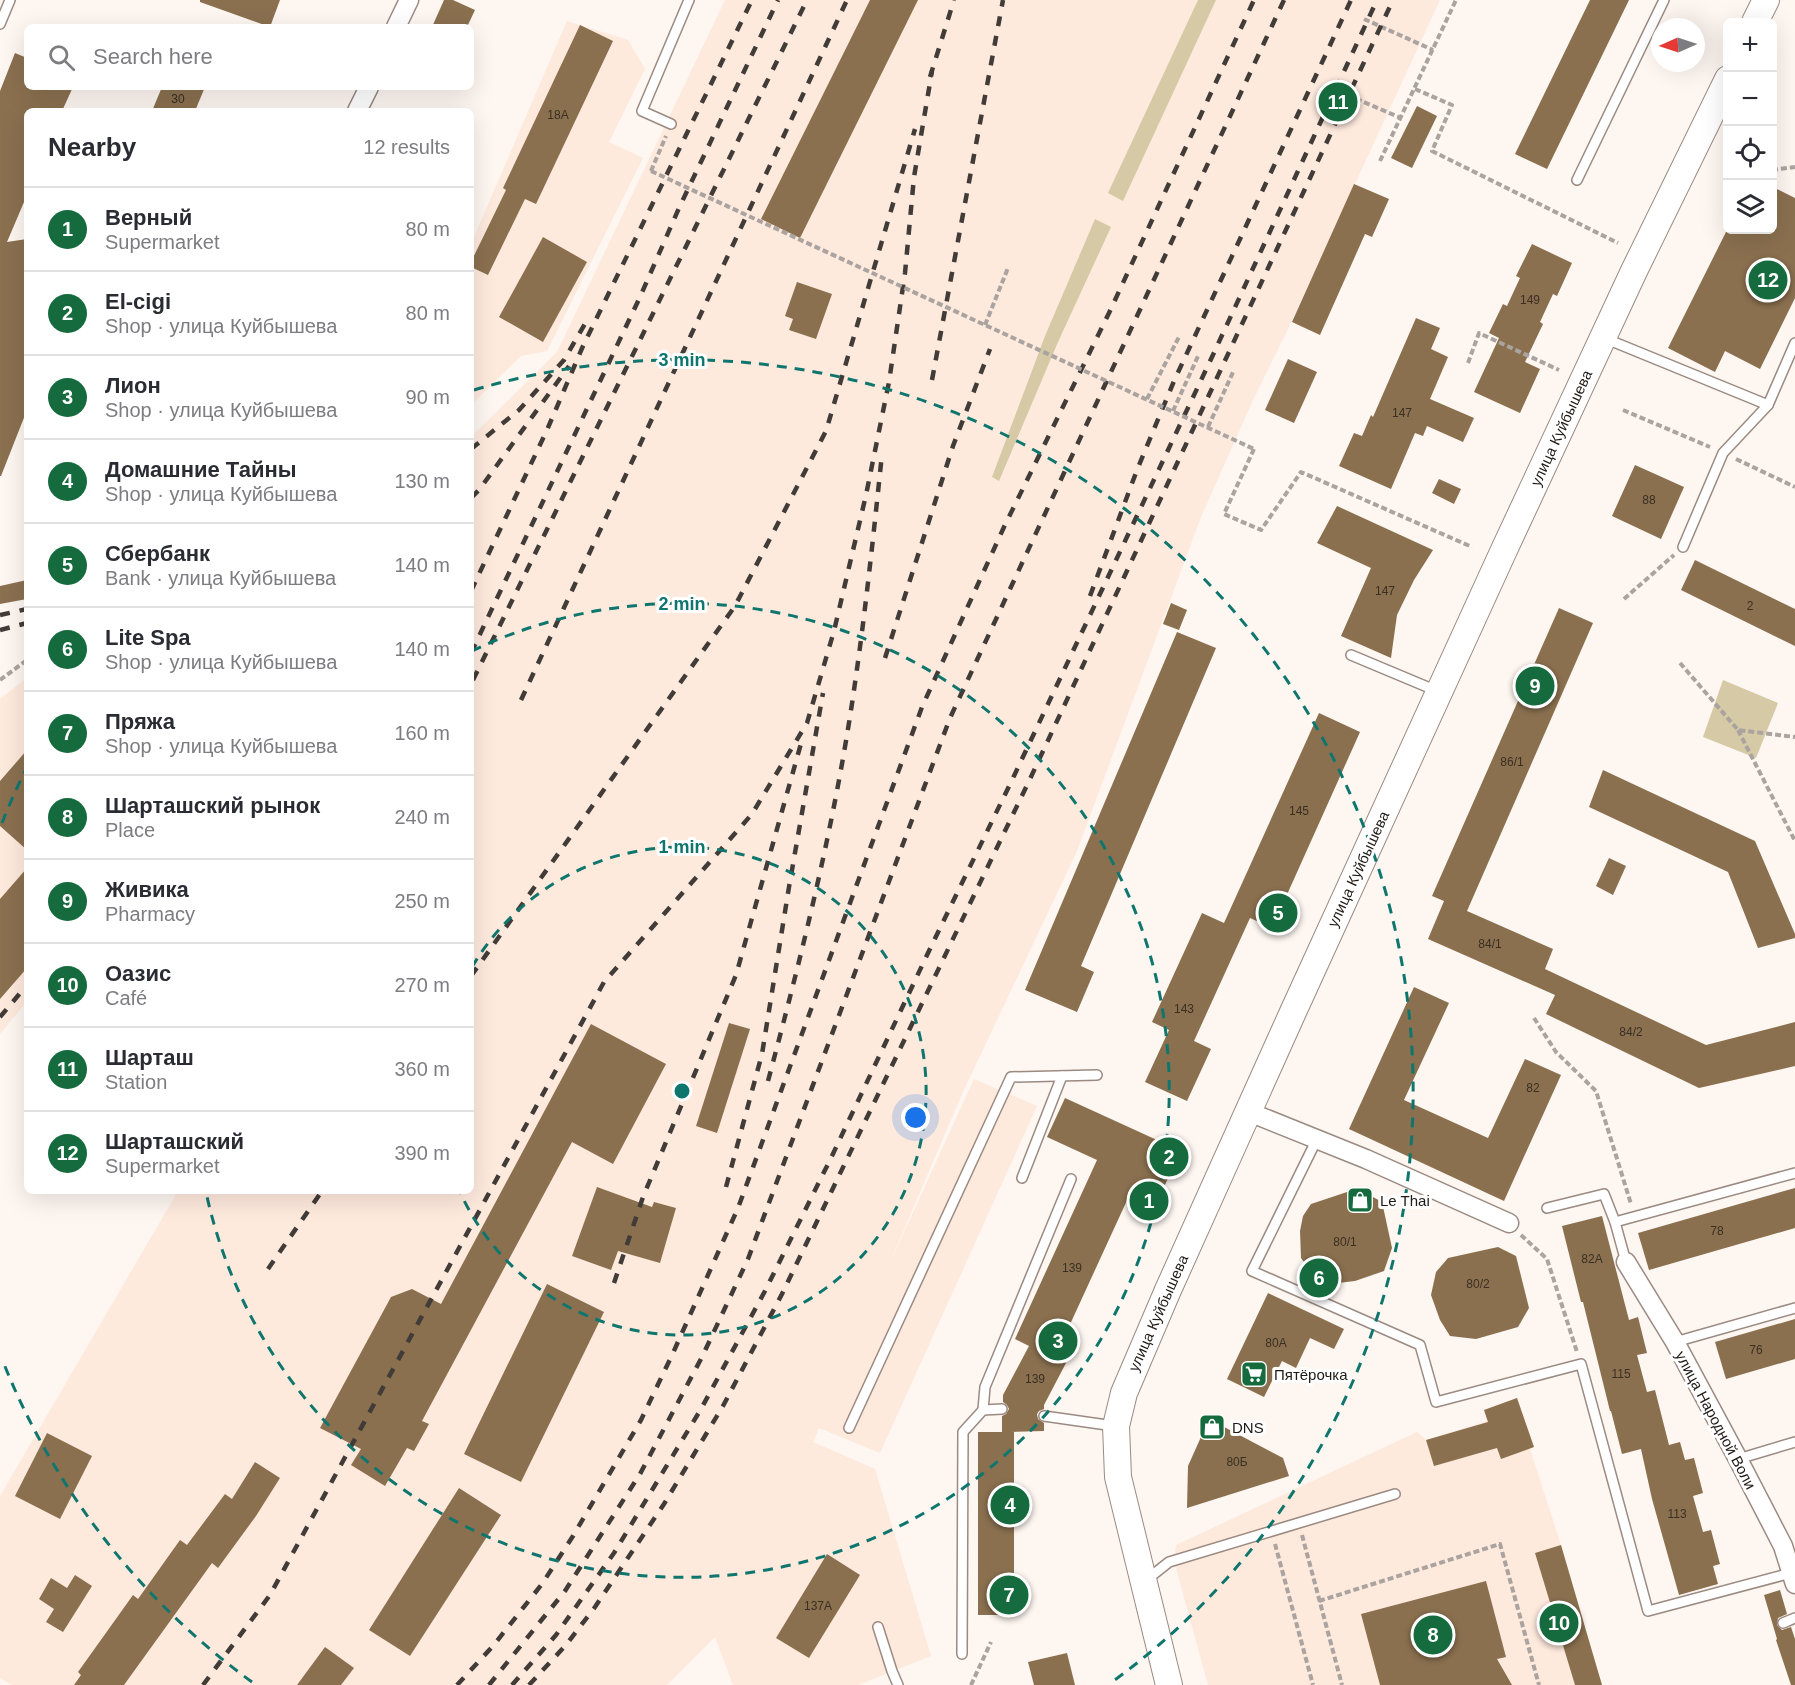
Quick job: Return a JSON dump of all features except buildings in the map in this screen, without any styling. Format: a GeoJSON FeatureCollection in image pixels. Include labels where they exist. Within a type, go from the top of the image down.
{"type":"FeatureCollection","features":[{"type":"Feature","properties":{"kind":"street"},"geometry":{"type":"LineString","coordinates":[[397,24],[409,0]]}},
{"type":"Feature","properties":{"kind":"street"},"geometry":{"type":"LineString","coordinates":[[1757,18],[1766,0]]}},
{"type":"Feature","properties":{"kind":"street","name":"улица Куйбышева"},"geometry":{"type":"LineString","coordinates":[[1168,1685],[1118,1477],[1116,1426],[1124,1393],[1439,692],[1602,338],[1723,89]]}},
{"type":"Feature","properties":{"kind":"street"},"geometry":{"type":"LineString","coordinates":[[358,108],[368,90]]}},
{"type":"Feature","properties":{"kind":"street"},"geometry":{"type":"LineString","coordinates":[[1249,1112],[1366,1159],[1509,1223]]}},
{"type":"Feature","properties":{"kind":"street","name":"улица Народной Воли"},"geometry":{"type":"LineString","coordinates":[[1626,1262],[1675,1342],[1738,1459],[1789,1544],[1793,1579]]}},
{"type":"Feature","properties":{"kind":"lane"},"geometry":{"type":"LineString","coordinates":[[0,24],[10,0]]}},
{"type":"Feature","properties":{"kind":"lane"},"geometry":{"type":"LineString","coordinates":[[671,124],[642,111],[689,0]]}},
{"type":"Feature","properties":{"kind":"lane"},"geometry":{"type":"LineString","coordinates":[[1577,180],[1664,0]]}},
{"type":"Feature","properties":{"kind":"lane"},"geometry":{"type":"LineString","coordinates":[[1602,338],[1768,405]]}},
{"type":"Feature","properties":{"kind":"lane"},"geometry":{"type":"LineString","coordinates":[[1683,547],[1723,453],[1768,405],[1795,343]]}},
{"type":"Feature","properties":{"kind":"lane"},"geometry":{"type":"LineString","coordinates":[[1351,655],[1439,692]]}},
{"type":"Feature","properties":{"kind":"lane"},"geometry":{"type":"LineString","coordinates":[[849,1428],[1011,1077],[1097,1075]]}},
{"type":"Feature","properties":{"kind":"lane"},"geometry":{"type":"LineString","coordinates":[[1022,1178],[1062,1076]]}},
{"type":"Feature","properties":{"kind":"lane"},"geometry":{"type":"LineString","coordinates":[[1317,1139],[1252,1271],[1420,1345],[1436,1402],[1581,1364],[1648,1611],[1793,1579]]}},
{"type":"Feature","properties":{"kind":"lane"},"geometry":{"type":"LineString","coordinates":[[1615,1222],[1795,1173]]}},
{"type":"Feature","properties":{"kind":"lane"},"geometry":{"type":"LineString","coordinates":[[962,1654],[963,1432],[983,1410],[985,1387],[1071,1179]]}},
{"type":"Feature","properties":{"kind":"lane"},"geometry":{"type":"LineString","coordinates":[[1547,1208],[1604,1194],[1615,1222],[1626,1262]]}},
{"type":"Feature","properties":{"kind":"lane"},"geometry":{"type":"LineString","coordinates":[[1675,1342],[1795,1308]]}},
{"type":"Feature","properties":{"kind":"lane"},"geometry":{"type":"LineString","coordinates":[[983,1410],[1002,1409]]}},
{"type":"Feature","properties":{"kind":"lane"},"geometry":{"type":"LineString","coordinates":[[1044,1416],[1116,1426]]}},
{"type":"Feature","properties":{"kind":"lane"},"geometry":{"type":"LineString","coordinates":[[1738,1459],[1795,1442]]}},
{"type":"Feature","properties":{"kind":"lane"},"geometry":{"type":"LineString","coordinates":[[1143,1582],[1169,1562],[1395,1494]]}},
{"type":"Feature","properties":{"kind":"lane"},"geometry":{"type":"LineString","coordinates":[[1783,1623],[1795,1618]]}},
{"type":"Feature","properties":{"kind":"lane"},"geometry":{"type":"LineString","coordinates":[[879,1627],[898,1685]]}},
{"type":"Feature","properties":{"kind":"path"},"geometry":{"type":"LineString","coordinates":[[1380,161],[1456,0]]}},
{"type":"Feature","properties":{"kind":"path"},"geometry":{"type":"LineString","coordinates":[[1364,19],[1433,50]]}},
{"type":"Feature","properties":{"kind":"path"},"geometry":{"type":"LineString","coordinates":[[1331,88],[1401,118]]}},
{"type":"Feature","properties":{"kind":"path"},"geometry":{"type":"LineString","coordinates":[[1415,89],[1452,105],[1432,151],[1618,243]]}},
{"type":"Feature","properties":{"kind":"path"},"geometry":{"type":"LineString","coordinates":[[671,124],[651,171],[1254,448],[1224,514],[1261,530],[1301,472],[1472,547]]}},
{"type":"Feature","properties":{"kind":"path"},"geometry":{"type":"LineString","coordinates":[[1777,169],[1795,167]]}},
{"type":"Feature","properties":{"kind":"path"},"geometry":{"type":"LineString","coordinates":[[985,325],[1008,268]]}},
{"type":"Feature","properties":{"kind":"path"},"geometry":{"type":"LineString","coordinates":[[1468,363],[1479,333],[1559,370]]}},
{"type":"Feature","properties":{"kind":"path"},"geometry":{"type":"LineString","coordinates":[[1147,399],[1180,335]]}},
{"type":"Feature","properties":{"kind":"path"},"geometry":{"type":"LineString","coordinates":[[1173,411],[1199,354]]}},
{"type":"Feature","properties":{"kind":"path"},"geometry":{"type":"LineString","coordinates":[[1208,427],[1234,370]]}},
{"type":"Feature","properties":{"kind":"path"},"geometry":{"type":"LineString","coordinates":[[1624,598],[1683,547]]}},
{"type":"Feature","properties":{"kind":"path"},"geometry":{"type":"LineString","coordinates":[[0,680],[24,662]]}},
{"type":"Feature","properties":{"kind":"path"},"geometry":{"type":"LineString","coordinates":[[1680,663],[1738,730],[1795,840]]}},
{"type":"Feature","properties":{"kind":"path"},"geometry":{"type":"LineString","coordinates":[[1738,730],[1795,737]]}},
{"type":"Feature","properties":{"kind":"path"},"geometry":{"type":"LineString","coordinates":[[1534,1018],[1556,1052],[1596,1091],[1634,1216]]}},
{"type":"Feature","properties":{"kind":"path"},"geometry":{"type":"LineString","coordinates":[[1509,1223],[1547,1259],[1581,1364]]}},
{"type":"Feature","properties":{"kind":"path"},"geometry":{"type":"LineString","coordinates":[[1299,1523],[1342,1685]]}},
{"type":"Feature","properties":{"kind":"path"},"geometry":{"type":"LineString","coordinates":[[1272,1531],[1313,1685]]}},
{"type":"Feature","properties":{"kind":"path"},"geometry":{"type":"LineString","coordinates":[[1319,1601],[1500,1544],[1539,1685]]}},
{"type":"Feature","properties":{"kind":"path"},"geometry":{"type":"LineString","coordinates":[[971,1685],[991,1642]]}},
{"type":"Feature","properties":{"kind":"shaded area"},"geometry":{"type":"Polygon","coordinates":[[[725,0],[1440,0],[1253,400],[1201,517],[1077,851],[962,1094],[888,1267],[974,1079],[1037,1106],[880,1453],[819,1428],[813,1442],[875,1469],[931,1656],[858,1685],[733,1685],[715,1637],[667,1685],[12,1685],[0,1678],[0,1496],[176,1194],[474,1194],[474,434],[557,352],[725,0]]]}},
{"type":"Feature","properties":{"kind":"shaded area"},"geometry":{"type":"Polygon","coordinates":[[[1198,0],[1216,0],[1123,201],[1108,193],[1198,0]]]}},
{"type":"Feature","properties":{"kind":"shaded area"},"geometry":{"type":"Polygon","coordinates":[[[567,21],[628,40],[645,69],[609,142],[643,158],[547,351],[521,356],[474,402],[474,237],[567,21]]]}},
{"type":"Feature","properties":{"kind":"shaded area"},"geometry":{"type":"Polygon","coordinates":[[[1095,219],[1111,227],[1058,342],[999,481],[992,477],[1045,336],[1095,219]]]}},
{"type":"Feature","properties":{"kind":"shaded area"},"geometry":{"type":"Polygon","coordinates":[[[24,680],[24,1005],[0,1034],[0,699],[24,680]]]}},
{"type":"Feature","properties":{"kind":"shaded area"},"geometry":{"type":"Polygon","coordinates":[[[1723,680],[1778,703],[1756,758],[1703,737],[1723,680]]]}},
{"type":"Feature","properties":{"kind":"shaded area"},"geometry":{"type":"Polygon","coordinates":[[[1517,1398],[1534,1447],[1530,1449],[1602,1685],[1208,1685],[1174,1561],[1176,1545],[1417,1432],[1426,1440],[1487,1421],[1484,1410],[1517,1398]]]}},
{"type":"Feature","properties":{"kind":"railway"},"geometry":{"type":"LineString","coordinates":[[474,585],[547,430],[583,346],[752,0]]}},
{"type":"Feature","properties":{"kind":"railway"},"geometry":{"type":"LineString","coordinates":[[474,647],[778,0]]}},
{"type":"Feature","properties":{"kind":"railway"},"geometry":{"type":"LineString","coordinates":[[474,678],[807,0]]}},
{"type":"Feature","properties":{"kind":"railway"},"geometry":{"type":"LineString","coordinates":[[521,700],[847,0]]}},
{"type":"Feature","properties":{"kind":"railway"},"geometry":{"type":"LineString","coordinates":[[930,77],[954,0]]}},
{"type":"Feature","properties":{"kind":"railway"},"geometry":{"type":"LineString","coordinates":[[932,380],[1003,0]]}},
{"type":"Feature","properties":{"kind":"railway"},"geometry":{"type":"LineString","coordinates":[[457,1685],[493,1646],[542,1584],[641,1420],[673,1353],[738,1208],[922,707],[1004,527],[1109,313],[1254,0]]}},
{"type":"Feature","properties":{"kind":"railway"},"geometry":{"type":"LineString","coordinates":[[489,1685],[565,1591],[640,1474],[702,1357],[748,1259],[950,718],[1284,0]]}},
{"type":"Feature","properties":{"kind":"railway"},"geometry":{"type":"LineString","coordinates":[[1090,596],[1137,470],[1174,381],[1351,0]]}},
{"type":"Feature","properties":{"kind":"railway"},"geometry":{"type":"LineString","coordinates":[[512,1685],[556,1635],[614,1553],[701,1409],[765,1291],[1013,778],[1212,357],[1377,0]]}},
{"type":"Feature","properties":{"kind":"railway"},"geometry":{"type":"LineString","coordinates":[[529,1685],[566,1645],[595,1607],[664,1504],[723,1406],[782,1294],[1030,779],[1393,0]]}},
{"type":"Feature","properties":{"kind":"railway"},"geometry":{"type":"LineString","coordinates":[[203,1685],[270,1595],[604,982],[752,814],[807,723],[834,631],[866,495],[889,382],[905,273],[914,177],[932,71]]}},
{"type":"Feature","properties":{"kind":"railway"},"geometry":{"type":"LineString","coordinates":[[474,972],[735,606],[826,431],[915,129]]}},
{"type":"Feature","properties":{"kind":"railway"},"geometry":{"type":"LineString","coordinates":[[474,447],[519,410],[564,360],[586,322]]}},
{"type":"Feature","properties":{"kind":"railway"},"geometry":{"type":"LineString","coordinates":[[885,658],[953,446],[990,349]]}},
{"type":"Feature","properties":{"kind":"railway"},"geometry":{"type":"LineString","coordinates":[[474,495],[569,366]]}},
{"type":"Feature","properties":{"kind":"railway"},"geometry":{"type":"LineString","coordinates":[[768,1081],[806,933],[838,784],[859,654],[882,454]]}},
{"type":"Feature","properties":{"kind":"railway"},"geometry":{"type":"LineString","coordinates":[[0,615],[24,610]]}},
{"type":"Feature","properties":{"kind":"railway"},"geometry":{"type":"LineString","coordinates":[[0,630],[24,624]]}},
{"type":"Feature","properties":{"kind":"railway"},"geometry":{"type":"LineString","coordinates":[[726,1187],[762,1054],[823,693]]}},
{"type":"Feature","properties":{"kind":"railway"},"geometry":{"type":"LineString","coordinates":[[614,1283],[643,1197],[736,975],[802,740]]}},
{"type":"Feature","properties":{"kind":"railway"},"geometry":{"type":"LineString","coordinates":[[0,1017],[24,989]]}},
{"type":"Feature","properties":{"kind":"railway"},"geometry":{"type":"LineString","coordinates":[[268,1269],[320,1194]]}},
{"type":"Feature","properties":{"kind":"place","name":"Шарташ"},"geometry":{"type":"Point","coordinates":[1338,102]}},
{"type":"Feature","properties":{"kind":"place","name":"Шарташский"},"geometry":{"type":"Point","coordinates":[1768,280]}},
{"type":"Feature","properties":{"kind":"place","name":"Живика"},"geometry":{"type":"Point","coordinates":[1535,686]}},
{"type":"Feature","properties":{"kind":"place","name":"Сбербанк"},"geometry":{"type":"Point","coordinates":[1278,913]}},
{"type":"Feature","properties":{"kind":"place","name":"El-cigi"},"geometry":{"type":"Point","coordinates":[1169,1157]}},
{"type":"Feature","properties":{"kind":"place","name":"Le Thai"},"geometry":{"type":"Point","coordinates":[1360,1200]}},
{"type":"Feature","properties":{"kind":"place","name":"Верный"},"geometry":{"type":"Point","coordinates":[1149,1201]}},
{"type":"Feature","properties":{"kind":"place","name":"Lite Spa"},"geometry":{"type":"Point","coordinates":[1319,1278]}},
{"type":"Feature","properties":{"kind":"place","name":"Лион"},"geometry":{"type":"Point","coordinates":[1058,1341]}},
{"type":"Feature","properties":{"kind":"place","name":"Пятёрочка"},"geometry":{"type":"Point","coordinates":[1254,1374]}},
{"type":"Feature","properties":{"kind":"place","name":"DNS"},"geometry":{"type":"Point","coordinates":[1212,1427]}},
{"type":"Feature","properties":{"kind":"place","name":"Домашние Тайны"},"geometry":{"type":"Point","coordinates":[1010,1505]}},
{"type":"Feature","properties":{"kind":"place","name":"Пряжа"},"geometry":{"type":"Point","coordinates":[1009,1595]}},
{"type":"Feature","properties":{"kind":"place","name":"Оазис"},"geometry":{"type":"Point","coordinates":[1559,1623]}},
{"type":"Feature","properties":{"kind":"place","name":"Шарташский рынок"},"geometry":{"type":"Point","coordinates":[1433,1635]}}]}
